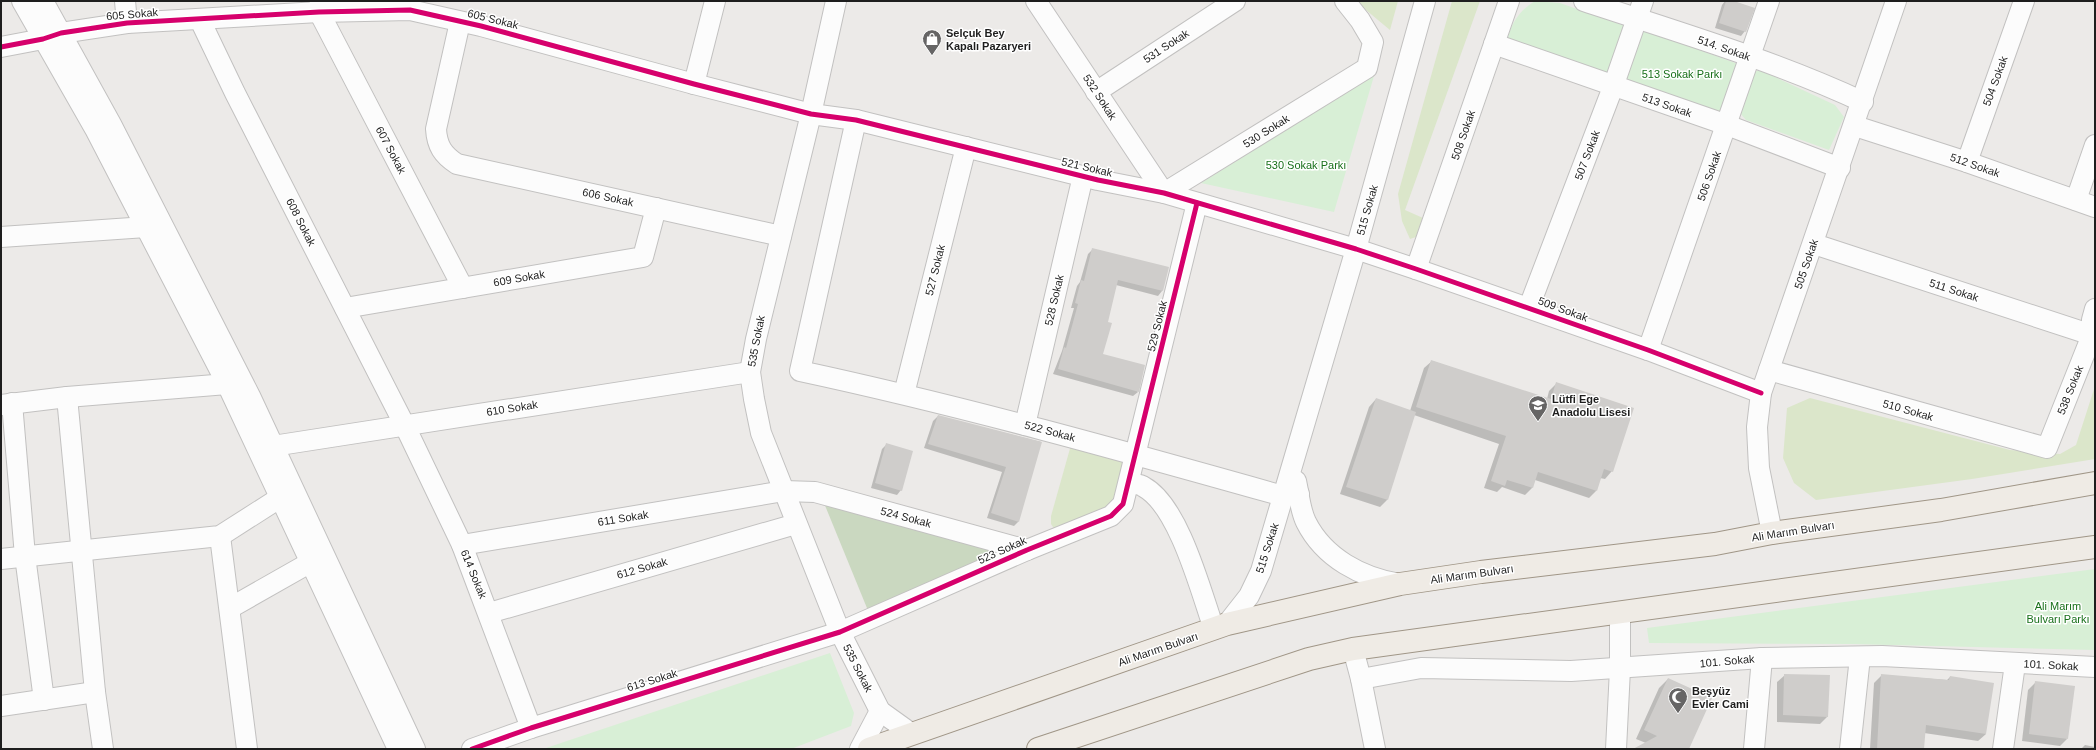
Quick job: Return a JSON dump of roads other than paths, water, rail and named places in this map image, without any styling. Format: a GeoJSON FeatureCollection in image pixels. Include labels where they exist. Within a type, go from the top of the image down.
{"type":"FeatureCollection","features":[{"type":"Feature","properties":{"kind":"main road","name":"Ali Marım Bulvarı"},"geometry":{"type":"LineString","coordinates":[[869,749],[1221,627],[1400,584],[1481,572],[1715,544],[1772,533],[1941,510],[2095,483]]}},
{"type":"Feature","properties":{"kind":"main road"},"geometry":{"type":"LineString","coordinates":[[1038,749],[1309,658],[1353,650],[2095,546]]}},
{"type":"Feature","properties":{"kind":"street"},"geometry":{"type":"LineString","coordinates":[[22,1],[52,36],[111,124],[250,396],[415,749]]}},
{"type":"Feature","properties":{"kind":"street"},"geometry":{"type":"LineString","coordinates":[[43,1],[52,36],[95,129],[227,384],[398,749]]}},
{"type":"Feature","properties":{"kind":"street"},"geometry":{"type":"LineString","coordinates":[[125,1],[127,23]]}},
{"type":"Feature","properties":{"kind":"street"},"geometry":{"type":"LineString","coordinates":[[694,84],[715,1]]}},
{"type":"Feature","properties":{"kind":"street","name":"535 Sokak"},"geometry":{"type":"LineString","coordinates":[[836,1],[811,114],[756,338],[750,372],[762,433],[796,524],[840,632],[880,711]]}},
{"type":"Feature","properties":{"kind":"street","name":"532 Sokak"},"geometry":{"type":"LineString","coordinates":[[1036,1],[1164,193]]}},
{"type":"Feature","properties":{"kind":"street","name":"531 Sokak"},"geometry":{"type":"LineString","coordinates":[[1096,92],[1235,1]]}},
{"type":"Feature","properties":{"kind":"street","name":"530 Sokak"},"geometry":{"type":"LineString","coordinates":[[1164,193],[1368,68],[1373,42],[1360,20],[1345,1]]}},
{"type":"Feature","properties":{"kind":"street","name":"515 Sokak"},"geometry":{"type":"LineString","coordinates":[[1221,627],[1249,596],[1261,571],[1291,495],[1293,465],[1356,249],[1425,1]]}},
{"type":"Feature","properties":{"kind":"street","name":"508 Sokak"},"geometry":{"type":"LineString","coordinates":[[1416,269],[1509,1]]}},
{"type":"Feature","properties":{"kind":"street","name":"514. Sokak"},"geometry":{"type":"LineString","coordinates":[[1584,1],[1640,10],[1750,56],[1821,82],[1862,102]]}},
{"type":"Feature","properties":{"kind":"street","name":"506 Sokak"},"geometry":{"type":"LineString","coordinates":[[1648,350],[1769,1]]}},
{"type":"Feature","properties":{"kind":"street","name":"505 Sokak"},"geometry":{"type":"LineString","coordinates":[[1772,533],[1759,468],[1757,427],[1762,393],[1855,126],[1896,1]]}},
{"type":"Feature","properties":{"kind":"street","name":"504 Sokak"},"geometry":{"type":"LineString","coordinates":[[1966,162],[2024,1]]}},
{"type":"Feature","properties":{"kind":"street","name":"605 Sokak"},"geometry":{"type":"LineString","coordinates":[[1,47],[52,36],[127,23],[200,20],[320,7],[411,5],[460,22],[481,26],[811,114]]}},
{"type":"Feature","properties":{"kind":"street","name":"607 Sokak"},"geometry":{"type":"LineString","coordinates":[[320,7],[463,288]]}},
{"type":"Feature","properties":{"kind":"street","name":"507 Sokak"},"geometry":{"type":"LineString","coordinates":[[1530,307],[1613,87],[1640,10]]}},
{"type":"Feature","properties":{"kind":"street","name":"608 Sokak"},"geometry":{"type":"LineString","coordinates":[[200,20],[404,424]]}},
{"type":"Feature","properties":{"kind":"street","name":"606 Sokak"},"geometry":{"type":"LineString","coordinates":[[460,22],[438,113],[436,140],[446,157],[457,164],[781,236]]}},
{"type":"Feature","properties":{"kind":"street","name":"513 Sokak"},"geometry":{"type":"LineString","coordinates":[[1494,44],[1613,87],[1727,125],[1840,168]]}},
{"type":"Feature","properties":{"kind":"street","name":"521 Sokak"},"geometry":{"type":"LineString","coordinates":[[811,114],[856,120],[1083,176],[1164,193],[1356,249]]}},
{"type":"Feature","properties":{"kind":"street","name":"522 Sokak"},"geometry":{"type":"LineString","coordinates":[[856,120],[800,372],[904,394],[1025,424],[1291,495]]}},
{"type":"Feature","properties":{"kind":"street","name":"512 Sokak"},"geometry":{"type":"LineString","coordinates":[[1855,126],[1966,162],[2095,207]]}},
{"type":"Feature","properties":{"kind":"street"},"geometry":{"type":"LineString","coordinates":[[2076,200],[2095,145]]}},
{"type":"Feature","properties":{"kind":"street","name":"527 Sokak"},"geometry":{"type":"LineString","coordinates":[[904,394],[966,147]]}},
{"type":"Feature","properties":{"kind":"street","name":"528 Sokak"},"geometry":{"type":"LineString","coordinates":[[1025,424],[1083,176]]}},
{"type":"Feature","properties":{"kind":"street","name":"529 Sokak"},"geometry":{"type":"LineString","coordinates":[[1136,454],[1197,203]]}},
{"type":"Feature","properties":{"kind":"street","name":"609 Sokak"},"geometry":{"type":"LineString","coordinates":[[345,308],[643,257],[656,208]]}},
{"type":"Feature","properties":{"kind":"street"},"geometry":{"type":"LineString","coordinates":[[1,237],[146,227]]}},
{"type":"Feature","properties":{"kind":"street","name":"511 Sokak"},"geometry":{"type":"LineString","coordinates":[[1814,244],[2094,335]]}},
{"type":"Feature","properties":{"kind":"street","name":"509 Sokak"},"geometry":{"type":"LineString","coordinates":[[1356,249],[1530,307],[1762,393]]}},
{"type":"Feature","properties":{"kind":"street","name":"538 Sokak"},"geometry":{"type":"LineString","coordinates":[[2048,448],[2094,335],[2092,320],[2095,309]]}},
{"type":"Feature","properties":{"kind":"street","name":"510 Sokak"},"geometry":{"type":"LineString","coordinates":[[1769,370],[2048,448]]}},
{"type":"Feature","properties":{"kind":"street","name":"610 Sokak"},"geometry":{"type":"LineString","coordinates":[[273,446],[404,424],[750,372]]}},
{"type":"Feature","properties":{"kind":"street"},"geometry":{"type":"LineString","coordinates":[[44,700],[6,404],[67,397],[227,384]]}},
{"type":"Feature","properties":{"kind":"street"},"geometry":{"type":"LineString","coordinates":[[67,397],[83,550],[95,692],[103,749]]}},
{"type":"Feature","properties":{"kind":"street","name":"614 Sokak"},"geometry":{"type":"LineString","coordinates":[[404,424],[462,545],[489,613],[530,728]]}},
{"type":"Feature","properties":{"kind":"street","name":"523 Sokak"},"geometry":{"type":"LineString","coordinates":[[840,632],[1027,550],[1111,516],[1123,504],[1136,454]]}},
{"type":"Feature","properties":{"kind":"street"},"geometry":{"type":"LineString","coordinates":[[1129,482],[1144,487],[1164,505],[1184,543],[1221,627]]}},
{"type":"Feature","properties":{"kind":"street","name":"611 Sokak"},"geometry":{"type":"LineString","coordinates":[[462,545],[784,491]]}},
{"type":"Feature","properties":{"kind":"street","name":"524 Sokak"},"geometry":{"type":"LineString","coordinates":[[784,491],[815,492],[1027,550]]}},
{"type":"Feature","properties":{"kind":"street"},"geometry":{"type":"LineString","coordinates":[[1291,495],[1315,536],[1338,559],[1353,570],[1370,577],[1400,584]]}},
{"type":"Feature","properties":{"kind":"street"},"geometry":{"type":"LineString","coordinates":[[1,559],[220,536],[281,497]]}},
{"type":"Feature","properties":{"kind":"street","name":"612 Sokak"},"geometry":{"type":"LineString","coordinates":[[489,613],[796,524]]}},
{"type":"Feature","properties":{"kind":"street"},"geometry":{"type":"LineString","coordinates":[[220,536],[230,608],[246,749]]}},
{"type":"Feature","properties":{"kind":"street"},"geometry":{"type":"LineString","coordinates":[[230,608],[311,562]]}},
{"type":"Feature","properties":{"kind":"street"},"geometry":{"type":"LineString","coordinates":[[1616,749],[1620,669],[1620,612]]}},
{"type":"Feature","properties":{"kind":"street","name":"613 Sokak"},"geometry":{"type":"LineString","coordinates":[[472,749],[530,728],[840,632]]}},
{"type":"Feature","properties":{"kind":"street"},"geometry":{"type":"LineString","coordinates":[[1353,650],[1361,679],[1375,749]]}},
{"type":"Feature","properties":{"kind":"street"},"geometry":{"type":"LineString","coordinates":[[1850,749],[1860,657]]}},
{"type":"Feature","properties":{"kind":"street","name":"101. Sokak"},"geometry":{"type":"LineString","coordinates":[[1361,679],[1421,668],[1571,671],[1620,669],[1762,658],[1860,657],[2095,667]]}},
{"type":"Feature","properties":{"kind":"street"},"geometry":{"type":"LineString","coordinates":[[1754,749],[1762,658]]}},
{"type":"Feature","properties":{"kind":"street"},"geometry":{"type":"LineString","coordinates":[[2003,749],[2015,664]]}},
{"type":"Feature","properties":{"kind":"street"},"geometry":{"type":"LineString","coordinates":[[1,706],[95,692]]}},
{"type":"Feature","properties":{"kind":"street"},"geometry":{"type":"LineString","coordinates":[[860,749],[880,711],[912,734]]}},
{"type":"Feature","properties":{"kind":"place","name":"Selçuk Bey Kapalı Pazaryeri"},"geometry":{"type":"Point","coordinates":[932,56]}},
{"type":"Feature","properties":{"kind":"place","name":"Lütfi Ege Anadolu Lisesi"},"geometry":{"type":"Point","coordinates":[1538,422]}},
{"type":"Feature","properties":{"kind":"place","name":"Beşyüz Evler Cami"},"geometry":{"type":"Point","coordinates":[1678,714]}},
{"type":"Feature","properties":{"kind":"park label","name":"513 Sokak Parkı"},"geometry":{"type":"Point","coordinates":[1682,74]}},
{"type":"Feature","properties":{"kind":"park label","name":"530 Sokak Parkı"},"geometry":{"type":"Point","coordinates":[1306,165]}},
{"type":"Feature","properties":{"kind":"park label","name":"Ali Marım Bulvarı Parkı"},"geometry":{"type":"Point","coordinates":[2058,612]}}]}
